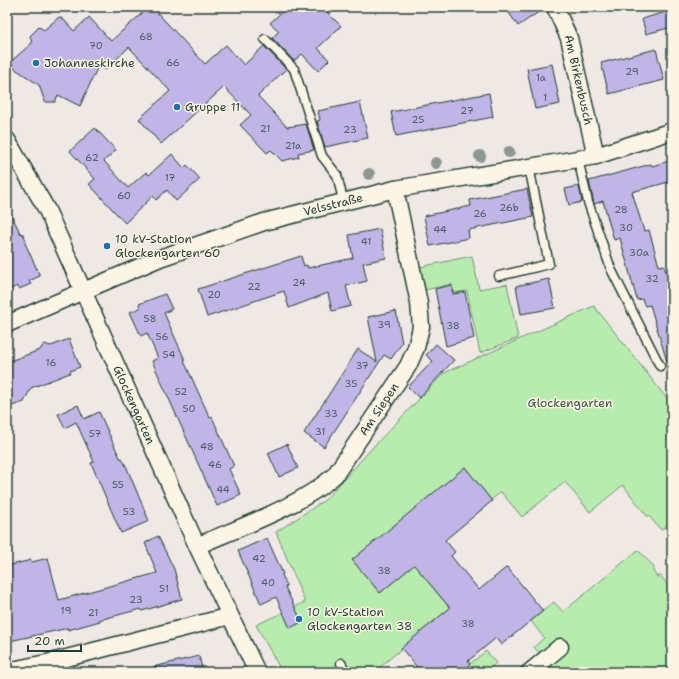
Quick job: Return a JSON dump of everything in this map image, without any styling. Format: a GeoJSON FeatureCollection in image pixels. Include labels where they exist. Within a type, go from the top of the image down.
{"type":"FeatureCollection","features":[{"type":"Feature","properties":{"kind":"street","name":"Am Birkenbusch"},"geometry":{"type":"LineString","coordinates":[[554,7],[569,38],[596,156]]}},
{"type":"Feature","properties":{"kind":"street","name":"Velsstraße"},"geometry":{"type":"LineString","coordinates":[[7,324],[166,255],[264,222],[343,200],[394,188],[596,156],[672,131]]}},
{"type":"Feature","properties":{"kind":"street","name":"Glockengarten"},"geometry":{"type":"LineString","coordinates":[[7,140],[47,210],[197,546],[256,672]]}},
{"type":"Feature","properties":{"kind":"street","name":"Am Siepen"},"geometry":{"type":"LineString","coordinates":[[197,546],[299,500],[322,486],[335,475],[408,366],[416,348],[421,327],[419,303],[394,188]]}},
{"type":"Feature","properties":{"kind":"street"},"geometry":{"type":"LineString","coordinates":[[7,671],[28,669],[230,616]]}},
{"type":"Feature","properties":{"kind":"street"},"geometry":{"type":"LineString","coordinates":[[530,672],[560,647]]}},
{"type":"Feature","properties":{"kind":"lane"},"geometry":{"type":"LineString","coordinates":[[266,39],[294,69],[322,156],[337,175],[343,200]]}},
{"type":"Feature","properties":{"kind":"lane"},"geometry":{"type":"LineString","coordinates":[[578,159],[588,202],[611,269],[660,366]]}},
{"type":"Feature","properties":{"kind":"lane"},"geometry":{"type":"LineString","coordinates":[[499,276],[549,264],[529,167]]}},
{"type":"Feature","properties":{"kind":"lane"},"geometry":{"type":"LineString","coordinates":[[341,663],[346,672]]}},
{"type":"Feature","properties":{"kind":"green space"},"geometry":{"type":"Polygon","coordinates":[[[472,256],[479,289],[507,284],[518,338],[480,353],[467,291],[454,293],[452,284],[425,290],[420,267],[472,256]]]}},
{"type":"Feature","properties":{"kind":"green space","name":"Glockengarten"},"geometry":{"type":"Polygon","coordinates":[[[594,306],[672,405],[672,521],[661,530],[649,516],[647,516],[623,485],[590,512],[565,482],[522,517],[501,492],[491,500],[465,468],[353,560],[380,593],[427,554],[442,572],[429,583],[450,608],[374,672],[282,672],[256,625],[305,602],[276,532],[325,500],[444,373],[594,306]]]}},
{"type":"Feature","properties":{"kind":"green space"},"geometry":{"type":"Polygon","coordinates":[[[638,550],[654,567],[653,571],[657,577],[661,576],[672,591],[672,672],[515,672],[539,653],[534,647],[544,638],[531,621],[554,602],[563,612],[638,550]]]}},
{"type":"Feature","properties":{"kind":"green space"},"geometry":{"type":"Polygon","coordinates":[[[486,651],[496,663],[491,668],[494,672],[460,672],[486,651]]]}},
{"type":"Feature","properties":{"kind":"building"},"geometry":{"type":"Polygon","coordinates":[[[149,7],[152,7],[205,64],[226,45],[244,65],[264,46],[286,69],[258,96],[287,127],[306,124],[314,150],[298,153],[299,157],[282,161],[271,150],[267,153],[240,125],[251,115],[224,87],[161,144],[139,119],[170,91],[129,47],[105,70],[99,64],[80,106],[58,95],[55,102],[45,102],[39,85],[8,64],[32,43],[30,36],[39,27],[44,30],[59,17],[64,20],[74,31],[89,17],[111,41],[149,7]]]}},
{"type":"Feature","properties":{"kind":"building"},"geometry":{"type":"Polygon","coordinates":[[[287,7],[322,7],[341,26],[318,48],[329,60],[318,71],[302,54],[294,61],[272,38],[279,31],[270,23],[287,7]]]}},
{"type":"Feature","properties":{"kind":"building"},"geometry":{"type":"Polygon","coordinates":[[[505,7],[546,7],[518,26],[505,7]]]}},
{"type":"Feature","properties":{"kind":"building"},"geometry":{"type":"Polygon","coordinates":[[[672,10],[672,27],[646,34],[642,19],[672,10]]]}},
{"type":"Feature","properties":{"kind":"building"},"geometry":{"type":"Polygon","coordinates":[[[656,49],[664,80],[609,94],[601,63],[656,49]]]}},
{"type":"Feature","properties":{"kind":"building"},"geometry":{"type":"Polygon","coordinates":[[[552,64],[560,104],[535,109],[527,69],[552,64]]]}},
{"type":"Feature","properties":{"kind":"building"},"geometry":{"type":"Polygon","coordinates":[[[489,93],[493,117],[396,136],[391,112],[489,93]]]}},
{"type":"Feature","properties":{"kind":"building"},"geometry":{"type":"Polygon","coordinates":[[[360,102],[368,138],[325,147],[317,121],[320,120],[318,111],[360,102]]]}},
{"type":"Feature","properties":{"kind":"building"},"geometry":{"type":"Polygon","coordinates":[[[95,128],[116,150],[104,161],[128,188],[146,172],[149,175],[172,154],[184,168],[187,165],[200,179],[176,201],[167,190],[156,200],[153,196],[125,223],[89,184],[95,179],[70,151],[95,128]]]}},
{"type":"Feature","properties":{"kind":"building"},"geometry":{"type":"Polygon","coordinates":[[[672,160],[672,181],[632,192],[644,231],[649,230],[659,266],[664,265],[672,294],[672,364],[668,365],[650,305],[645,306],[642,299],[637,300],[620,238],[614,240],[603,201],[594,204],[589,181],[651,164],[652,166],[672,160]]]}},
{"type":"Feature","properties":{"kind":"building"},"geometry":{"type":"Polygon","coordinates":[[[579,186],[582,202],[569,205],[565,189],[579,186]]]}},
{"type":"Feature","properties":{"kind":"building"},"geometry":{"type":"Polygon","coordinates":[[[527,189],[533,217],[468,230],[469,238],[430,246],[424,216],[471,206],[470,200],[527,189]]]}},
{"type":"Feature","properties":{"kind":"building"},"geometry":{"type":"Polygon","coordinates":[[[7,205],[20,233],[23,234],[26,240],[25,243],[40,276],[29,281],[31,284],[19,289],[17,286],[7,291],[7,205]]]}},
{"type":"Feature","properties":{"kind":"building"},"geometry":{"type":"Polygon","coordinates":[[[380,229],[386,258],[363,263],[367,281],[346,286],[351,306],[332,311],[328,293],[289,308],[284,291],[207,317],[198,289],[301,256],[304,266],[307,265],[308,268],[353,258],[349,235],[380,229]]]}},
{"type":"Feature","properties":{"kind":"building"},"geometry":{"type":"Polygon","coordinates":[[[549,279],[555,308],[521,314],[516,286],[549,279]]]}},
{"type":"Feature","properties":{"kind":"building"},"geometry":{"type":"Polygon","coordinates":[[[451,285],[453,294],[465,292],[474,338],[446,346],[435,289],[451,285]]]}},
{"type":"Feature","properties":{"kind":"building"},"geometry":{"type":"Polygon","coordinates":[[[165,294],[172,309],[164,313],[210,418],[212,417],[234,466],[229,469],[241,495],[217,506],[152,361],[158,358],[147,333],[141,336],[130,312],[140,308],[139,304],[165,294]]]}},
{"type":"Feature","properties":{"kind":"building"},"geometry":{"type":"Polygon","coordinates":[[[396,311],[402,343],[391,359],[384,355],[324,447],[304,433],[358,349],[377,362],[368,317],[396,311]]]}},
{"type":"Feature","properties":{"kind":"building"},"geometry":{"type":"Polygon","coordinates":[[[69,339],[80,367],[70,371],[70,373],[31,388],[24,402],[12,406],[7,393],[7,362],[40,350],[44,344],[51,346],[69,339]]]}},
{"type":"Feature","properties":{"kind":"building"},"geometry":{"type":"Polygon","coordinates":[[[436,344],[454,360],[419,398],[408,387],[433,361],[426,355],[436,344]]]}},
{"type":"Feature","properties":{"kind":"building"},"geometry":{"type":"Polygon","coordinates":[[[78,405],[84,419],[99,412],[120,458],[122,458],[127,468],[149,521],[121,533],[91,463],[94,462],[76,422],[65,428],[58,414],[78,405]]]}},
{"type":"Feature","properties":{"kind":"building"},"geometry":{"type":"Polygon","coordinates":[[[287,444],[298,468],[279,477],[268,453],[287,444]]]}},
{"type":"Feature","properties":{"kind":"building"},"geometry":{"type":"Polygon","coordinates":[[[465,467],[492,501],[445,540],[455,552],[451,556],[479,590],[507,567],[543,611],[501,645],[496,638],[468,661],[470,664],[461,672],[421,672],[401,648],[450,608],[414,565],[380,593],[352,560],[465,467]]]}},
{"type":"Feature","properties":{"kind":"building"},"geometry":{"type":"Polygon","coordinates":[[[158,536],[174,569],[182,599],[142,611],[141,609],[99,620],[100,621],[68,630],[68,628],[10,641],[7,628],[7,566],[31,560],[32,562],[48,558],[59,600],[157,573],[145,543],[158,536]]]}},
{"type":"Feature","properties":{"kind":"building"},"geometry":{"type":"Polygon","coordinates":[[[267,538],[283,574],[282,575],[287,586],[285,587],[302,622],[290,628],[276,597],[261,604],[238,551],[267,538]]]}},
{"type":"Feature","properties":{"kind":"building"},"geometry":{"type":"Polygon","coordinates":[[[199,656],[203,672],[154,672],[153,667],[199,656]]]}},
{"type":"Feature","properties":{"kind":"place","name":"Johanneskirche"},"geometry":{"type":"Point","coordinates":[36,63]}},
{"type":"Feature","properties":{"kind":"place","name":"Gruppe 11"},"geometry":{"type":"Point","coordinates":[177,107]}},
{"type":"Feature","properties":{"kind":"place","name":"10 kV-Station Glockengarten 60"},"geometry":{"type":"Point","coordinates":[107,246]}},
{"type":"Feature","properties":{"kind":"place","name":"10 kV-Station Glockengarten 38"},"geometry":{"type":"Point","coordinates":[299,619]}}]}
